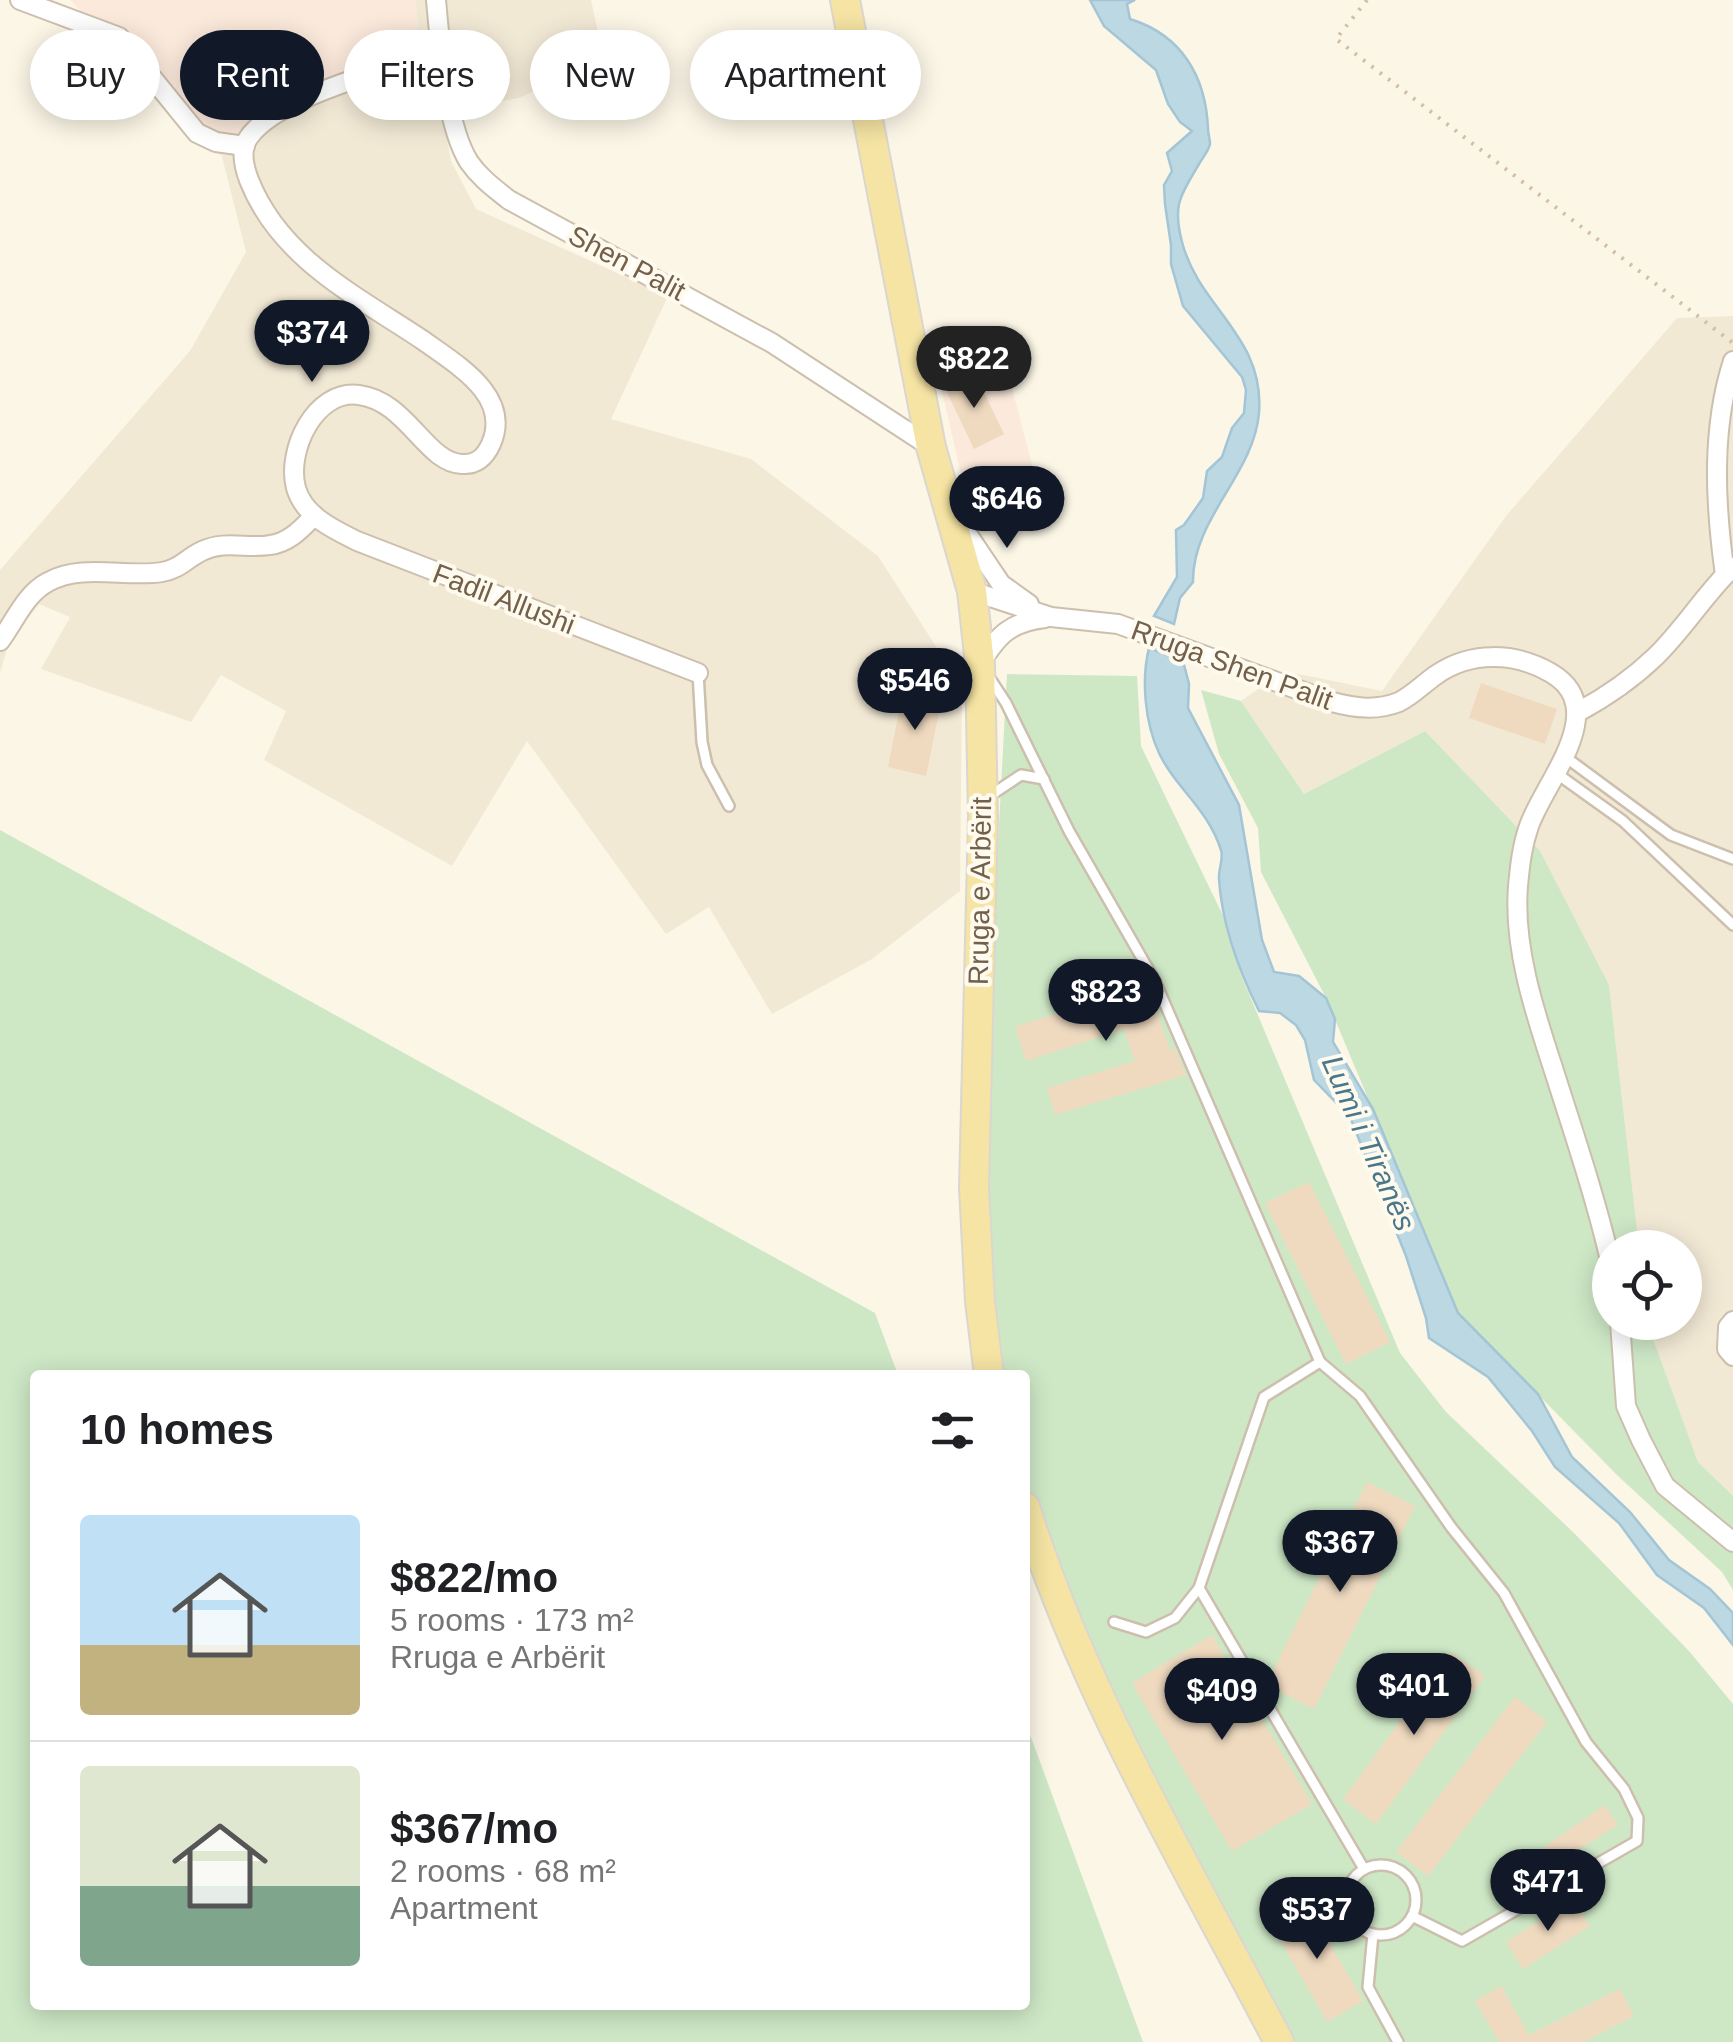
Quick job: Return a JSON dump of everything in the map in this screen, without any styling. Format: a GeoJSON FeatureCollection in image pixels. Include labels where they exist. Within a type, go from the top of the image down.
{"type":"FeatureCollection","features":[{"type":"Feature","properties":{"kind":"main road","name":"Rruga e Arbërit"},"geometry":{"type":"LineString","coordinates":[[845,0],[931,447],[972,591],[980,664],[983,801],[974,1188],[980,1302],[988,1370]]}},
{"type":"Feature","properties":{"kind":"main road"},"geometry":{"type":"LineString","coordinates":[[1030,1522],[1056,1599],[1094,1684],[1279,2042]]}},
{"type":"Feature","properties":{"kind":"street"},"geometry":{"type":"LineString","coordinates":[[20,0],[120,36],[197,132],[216,142],[245,146]]}},
{"type":"Feature","properties":{"kind":"street","name":"Shen Palit"},"geometry":{"type":"LineString","coordinates":[[436,0],[439,30]]}},
{"type":"Feature","properties":{"kind":"street"},"geometry":{"type":"LineString","coordinates":[[0,641],[27,599],[49,581],[82,573],[161,572],[182,566],[202,551],[227,544],[274,546],[294,535],[314,516],[296,488],[294,469],[299,444],[308,425],[329,402],[344,395],[358,394],[394,408],[438,455],[452,463],[466,465],[486,454],[496,421],[486,392],[474,378],[322,274],[283,239],[251,185],[244,160],[248,137],[272,117],[344,82]]}},
{"type":"Feature","properties":{"kind":"street","name":"Shen Palit"},"geometry":{"type":"LineString","coordinates":[[455,120],[467,158],[482,179],[508,200],[772,344],[931,447]]}},
{"type":"Feature","properties":{"kind":"street"},"geometry":{"type":"LineString","coordinates":[[1603,1230],[1532,1004],[1522,944],[1520,857],[1578,712],[1604,698],[1657,655],[1705,594],[1729,571],[1718,512],[1718,432],[1722,396],[1733,361]]}},
{"type":"Feature","properties":{"kind":"street"},"geometry":{"type":"LineString","coordinates":[[947,503],[1001,584],[1050,617]]}},
{"type":"Feature","properties":{"kind":"street","name":"Fadil Allushi"},"geometry":{"type":"LineString","coordinates":[[314,516],[333,529],[405,561],[698,673]]}},
{"type":"Feature","properties":{"kind":"street","name":"Rruga Shen Palit"},"geometry":{"type":"LineString","coordinates":[[972,591],[1050,617],[1118,624],[1359,709],[1398,702],[1453,665],[1473,658],[1498,657],[1550,672],[1576,697],[1578,712]]}},
{"type":"Feature","properties":{"kind":"street"},"geometry":{"type":"LineString","coordinates":[[980,664],[998,636],[1025,622],[1050,617]]}},
{"type":"Feature","properties":{"kind":"street"},"geometry":{"type":"LineString","coordinates":[[1733,1321],[1728,1328],[1727,1349],[1733,1356]]}},
{"type":"Feature","properties":{"kind":"street"},"geometry":{"type":"LineString","coordinates":[[1621,1340],[1626,1406],[1665,1486],[1733,1542]]}},
{"type":"Feature","properties":{"kind":"lane"},"geometry":{"type":"LineString","coordinates":[[980,664],[1006,702],[1099,887],[1155,981],[1320,1362],[1360,1396],[1451,1527],[1504,1592],[1586,1742],[1624,1789],[1638,1818],[1637,1840],[1462,1941],[1412,1916]]}},
{"type":"Feature","properties":{"kind":"lane"},"geometry":{"type":"LineString","coordinates":[[698,673],[707,765],[729,806]]}},
{"type":"Feature","properties":{"kind":"lane"},"geometry":{"type":"LineString","coordinates":[[1560,764],[1671,835],[1733,859]]}},
{"type":"Feature","properties":{"kind":"lane"},"geometry":{"type":"LineString","coordinates":[[1560,764],[1733,926]]}},
{"type":"Feature","properties":{"kind":"lane"},"geometry":{"type":"LineString","coordinates":[[983,801],[1022,776],[1044,779]]}},
{"type":"Feature","properties":{"kind":"lane"},"geometry":{"type":"LineString","coordinates":[[1114,1622],[1146,1632],[1175,1618],[1200,1588],[1264,1397],[1320,1362]]}},
{"type":"Feature","properties":{"kind":"lane"},"geometry":{"type":"LineString","coordinates":[[1200,1588],[1364,1868]]}},
{"type":"Feature","properties":{"kind":"lane"},"geometry":{"type":"LineString","coordinates":[[1386,1865],[1406,1875],[1416,1894],[1412,1916],[1396,1931],[1372,1934],[1352,1920],[1346,1898],[1355,1876],[1364,1868],[1386,1865]]}},
{"type":"Feature","properties":{"kind":"lane"},"geometry":{"type":"LineString","coordinates":[[1372,1934],[1368,1986],[1398,2042]]}},
{"type":"Feature","properties":{"kind":"path"},"geometry":{"type":"LineString","coordinates":[[1367,0],[1336,39],[1733,343]]}},
{"type":"Feature","properties":{"kind":"shaded area"},"geometry":{"type":"Polygon","coordinates":[[[70,0],[415,0],[418,26],[412,30],[344,30],[344,75],[324,89],[324,30],[180,30],[180,114],[160,93],[160,30],[99,30],[70,0]]]}},
{"type":"Feature","properties":{"kind":"shaded area"},"geometry":{"type":"Polygon","coordinates":[[[415,0],[591,0],[598,30],[530,30],[530,93],[510,100],[510,30],[412,30],[418,26],[415,0]]]}},
{"type":"Feature","properties":{"kind":"shaded area"},"geometry":{"type":"Polygon","coordinates":[[[344,75],[344,120],[444,120],[451,161],[476,209],[668,296],[611,419],[751,459],[878,556],[962,687],[960,891],[872,959],[772,1014],[709,907],[666,934],[527,741],[452,866],[264,760],[286,711],[221,675],[191,722],[41,669],[70,617],[39,604],[9,642],[0,673],[0,570],[190,351],[246,252],[222,157],[277,120],[324,120],[324,89],[344,75]]]}},
{"type":"Feature","properties":{"kind":"shaded area"},"geometry":{"type":"Polygon","coordinates":[[[186,120],[277,120],[222,157],[186,120]]]}},
{"type":"Feature","properties":{"kind":"shaded area"},"geometry":{"type":"Polygon","coordinates":[[[1733,316],[1733,1497],[1698,1462],[1651,1340],[1702,1340],[1702,1230],[1637,1230],[1609,985],[1425,731],[1304,794],[1241,701],[1284,671],[1382,691],[1506,516],[1677,318],[1733,316]]]}},
{"type":"Feature","properties":{"kind":"shaded area"},"geometry":{"type":"Polygon","coordinates":[[[1001,346],[1036,480],[967,501],[936,364],[1001,346]]]}},
{"type":"Feature","properties":{"kind":"green space"},"geometry":{"type":"Polygon","coordinates":[[[1007,674],[1137,676],[1141,746],[1228,926],[1241,975],[1400,1353],[1446,1412],[1574,1533],[1689,1651],[1733,1704],[1733,2042],[1270,2042],[1060,1597],[1030,1496],[1030,1370],[1000,1370],[985,1211],[987,1051],[1007,674]]]}},
{"type":"Feature","properties":{"kind":"green space"},"geometry":{"type":"Polygon","coordinates":[[[1201,690],[1241,701],[1304,794],[1425,731],[1540,851],[1609,985],[1637,1230],[1592,1230],[1592,1340],[1653,1340],[1698,1462],[1733,1496],[1733,1590],[1722,1572],[1618,1476],[1458,1313],[1326,998],[1261,872],[1258,828],[1219,754],[1201,690]]]}},
{"type":"Feature","properties":{"kind":"green space"},"geometry":{"type":"Polygon","coordinates":[[[0,830],[875,1313],[896,1370],[30,1370],[30,2010],[1030,2010],[1030,1735],[1143,2042],[0,2042],[0,830]]]}},
{"type":"Feature","properties":{"kind":"water"},"geometry":{"type":"Polygon","coordinates":[[[1090,0],[1135,0],[1127,4],[1130,19],[1148,26],[1177,47],[1196,76],[1210,144],[1180,200],[1179,229],[1190,265],[1242,342],[1258,386],[1255,435],[1202,538],[1193,582],[1180,598],[1174,624],[1154,616],[1177,577],[1176,530],[1203,498],[1207,471],[1222,457],[1232,428],[1244,413],[1246,390],[1242,377],[1183,306],[1171,264],[1164,185],[1172,171],[1167,153],[1192,131],[1168,104],[1156,70],[1104,26],[1090,0]]]}},
{"type":"Feature","properties":{"kind":"water","name":"Lumi i Tiranës"},"geometry":{"type":"Polygon","coordinates":[[[1149,648],[1183,661],[1189,684],[1188,708],[1239,805],[1262,940],[1274,972],[1299,976],[1326,998],[1335,1019],[1333,1042],[1373,1109],[1458,1313],[1538,1394],[1572,1457],[1630,1512],[1669,1560],[1710,1589],[1733,1613],[1733,1645],[1704,1608],[1657,1575],[1619,1523],[1555,1467],[1532,1431],[1488,1377],[1429,1338],[1406,1256],[1350,1117],[1314,1080],[1305,1040],[1296,1025],[1280,1013],[1259,1011],[1245,980],[1224,913],[1219,879],[1221,850],[1208,822],[1166,766],[1150,728],[1145,687],[1149,648]]]}},
{"type":"Feature","properties":{"kind":"building"},"geometry":{"type":"Polygon","coordinates":[[[975,374],[1004,434],[974,449],[945,388],[975,374]]]}},
{"type":"Feature","properties":{"kind":"building"},"geometry":{"type":"Polygon","coordinates":[[[1481,683],[1557,709],[1545,744],[1469,718],[1481,683]]]}},
{"type":"Feature","properties":{"kind":"building"},"geometry":{"type":"Polygon","coordinates":[[[903,691],[942,698],[926,776],[888,767],[903,691]]]}},
{"type":"Feature","properties":{"kind":"building"},"geometry":{"type":"Polygon","coordinates":[[[1140,971],[1170,1050],[1175,1048],[1186,1075],[1055,1115],[1047,1088],[1135,1061],[1124,1029],[1026,1061],[1015,1027],[1113,995],[1108,982],[1140,971]]]}},
{"type":"Feature","properties":{"kind":"building"},"geometry":{"type":"Polygon","coordinates":[[[1309,1182],[1390,1342],[1346,1364],[1265,1203],[1309,1182]]]}},
{"type":"Feature","properties":{"kind":"building"},"geometry":{"type":"Polygon","coordinates":[[[1367,1482],[1415,1506],[1314,1709],[1266,1685],[1367,1482]]]}},
{"type":"Feature","properties":{"kind":"building"},"geometry":{"type":"Polygon","coordinates":[[[1212,1635],[1312,1804],[1232,1851],[1132,1683],[1212,1635]]]}},
{"type":"Feature","properties":{"kind":"building"},"geometry":{"type":"Polygon","coordinates":[[[1451,1652],[1485,1676],[1376,1824],[1343,1799],[1451,1652]]]}},
{"type":"Feature","properties":{"kind":"building"},"geometry":{"type":"Polygon","coordinates":[[[1515,1697],[1547,1722],[1428,1876],[1396,1852],[1515,1697]]]}},
{"type":"Feature","properties":{"kind":"building"},"geometry":{"type":"Polygon","coordinates":[[[1605,1805],[1618,1825],[1551,1867],[1540,1850],[1605,1805]]]}},
{"type":"Feature","properties":{"kind":"building"},"geometry":{"type":"Polygon","coordinates":[[[1573,1899],[1590,1926],[1523,1969],[1506,1942],[1573,1899]]]}},
{"type":"Feature","properties":{"kind":"building"},"geometry":{"type":"Polygon","coordinates":[[[1306,1902],[1363,2001],[1327,2022],[1270,1922],[1306,1902]]]}},
{"type":"Feature","properties":{"kind":"building"},"geometry":{"type":"Polygon","coordinates":[[[1501,1986],[1529,2035],[1620,1989],[1634,2016],[1584,2042],[1499,2042],[1475,2001],[1501,1986]]]}}]}
